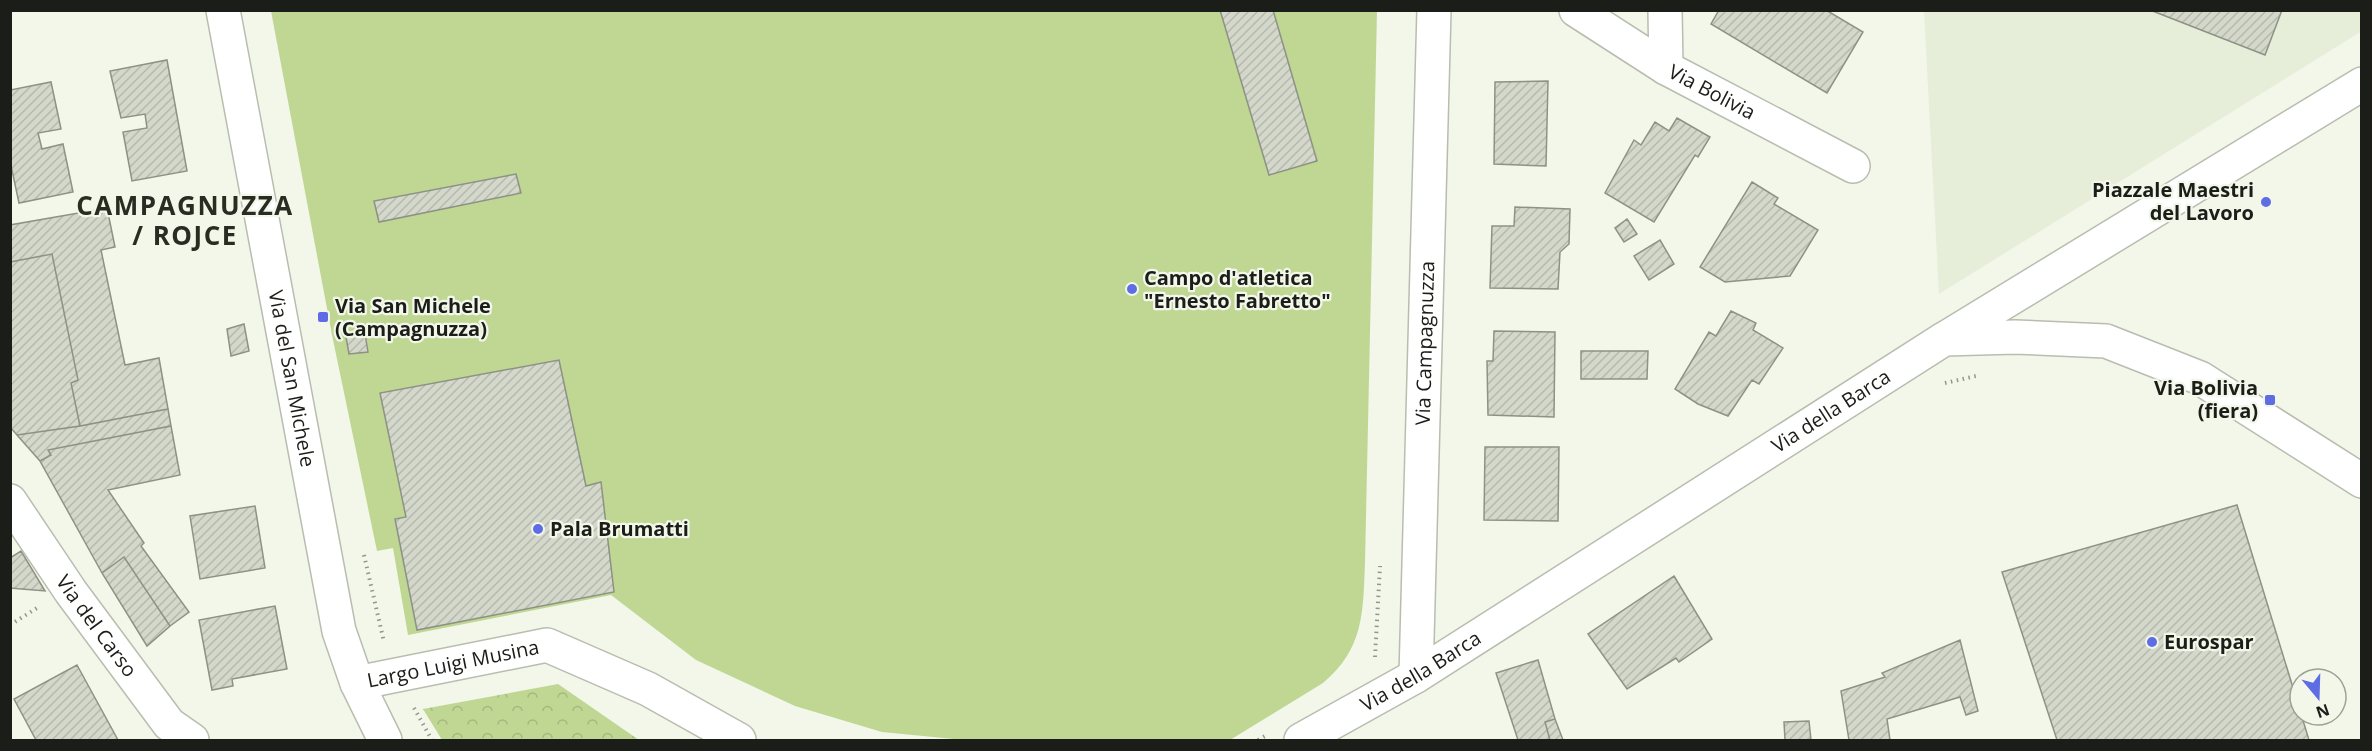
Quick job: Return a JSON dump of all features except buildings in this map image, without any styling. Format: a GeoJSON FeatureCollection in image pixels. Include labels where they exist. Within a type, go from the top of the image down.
{"type":"FeatureCollection","features":[{"type":"Feature","properties":{"kind":"main road","name":"Via del San Michele"},"geometry":{"type":"LineString","coordinates":[[224,10],[339,631],[357,683],[385,741]]}},
{"type":"Feature","properties":{"kind":"main road","name":"Via Campagnuzza"},"geometry":{"type":"LineString","coordinates":[[1416,676],[1434,10]]}},
{"type":"Feature","properties":{"kind":"main road","name":"Via Bolivia"},"geometry":{"type":"LineString","coordinates":[[1576,10],[1666,68],[1853,166]]}},
{"type":"Feature","properties":{"kind":"main road"},"geometry":{"type":"LineString","coordinates":[[1665,10],[1666,68]]}},
{"type":"Feature","properties":{"kind":"main road","name":"Via della Barca"},"geometry":{"type":"LineString","coordinates":[[1301,741],[1416,676],[1944,339],[2361,84]]}},
{"type":"Feature","properties":{"kind":"main road"},"geometry":{"type":"LineString","coordinates":[[1944,339],[2016,337],[2106,341],[2200,378],[2361,481]]}},
{"type":"Feature","properties":{"kind":"main road","name":"Via del Carso"},"geometry":{"type":"LineString","coordinates":[[10,501],[71,592],[169,724],[192,741]]}},
{"type":"Feature","properties":{"kind":"main road","name":"Largo Luigi Musina"},"geometry":{"type":"LineString","coordinates":[[357,683],[547,645],[648,689],[740,741]]}},
{"type":"Feature","properties":{"kind":"path"},"geometry":{"type":"LineString","coordinates":[[1942,384],[1982,375]]}},
{"type":"Feature","properties":{"kind":"shaded area"},"geometry":{"type":"Polygon","coordinates":[[[2361,10],[2362,31],[1939,294],[1924,11],[2361,10]]]}},
{"type":"Feature","properties":{"kind":"green space"},"geometry":{"type":"Polygon","coordinates":[[[271,11],[1377,11],[1364,581],[1359,629],[1347,657],[1323,683],[1230,740],[964,740],[882,732],[795,706],[696,660],[611,595],[408,635],[393,548],[377,551],[332,335],[271,11]]]}},
{"type":"Feature","properties":{"kind":"green space"},"geometry":{"type":"Polygon","coordinates":[[[558,684],[639,740],[442,740],[423,709],[558,684]]]}},
{"type":"Feature","properties":{"kind":"place","name":"Piazzale Maestri del Lavoro"},"geometry":{"type":"Point","coordinates":[2266,202]}},
{"type":"Feature","properties":{"kind":"place","name":"Campo d'atletica \"Ernesto Fabretto\""},"geometry":{"type":"Point","coordinates":[1132,289]}},
{"type":"Feature","properties":{"kind":"place","name":"Via San Michele (Campagnuzza)"},"geometry":{"type":"Point","coordinates":[323,317]}},
{"type":"Feature","properties":{"kind":"place","name":"Via Bolivia (fiera)"},"geometry":{"type":"Point","coordinates":[2270,400]}},
{"type":"Feature","properties":{"kind":"place","name":"Pala Brumatti"},"geometry":{"type":"Point","coordinates":[538,529]}},
{"type":"Feature","properties":{"kind":"place","name":"Eurospar"},"geometry":{"type":"Point","coordinates":[2152,642]}},
{"type":"Feature","properties":{"kind":"district","name":"CAMPAGNUZZA / ROJCE"},"geometry":{"type":"Point","coordinates":[185,221]}}]}
